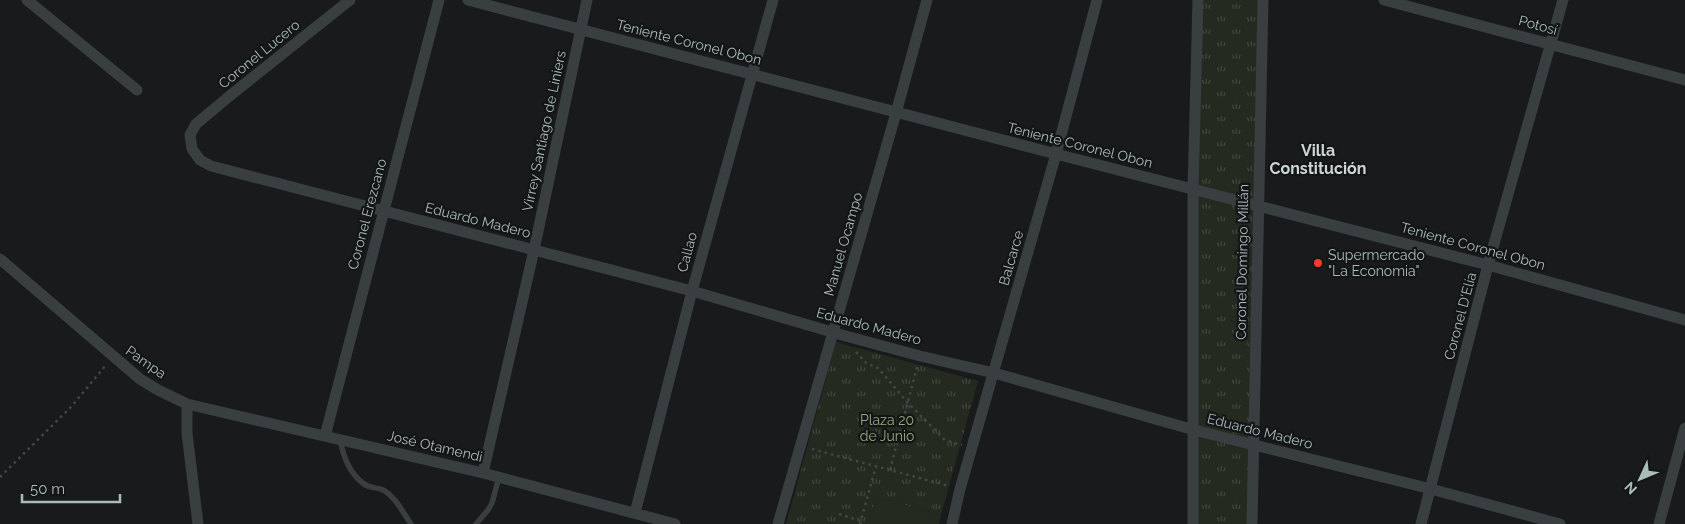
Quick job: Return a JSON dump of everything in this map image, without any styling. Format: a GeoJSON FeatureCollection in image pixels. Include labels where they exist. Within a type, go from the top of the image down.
{"type":"FeatureCollection","features":[{"type":"Feature","properties":{"kind":"street"},"geometry":{"type":"LineString","coordinates":[[27,0],[137,90]]}},
{"type":"Feature","properties":{"kind":"street","name":"Coronel Lucero"},"geometry":{"type":"LineString","coordinates":[[190,135],[196,124],[350,0]]}},
{"type":"Feature","properties":{"kind":"street","name":"Coronel Erezcano"},"geometry":{"type":"LineString","coordinates":[[325,436],[439,0]]}},
{"type":"Feature","properties":{"kind":"street","name":"Teniente Coronel Obon"},"geometry":{"type":"LineString","coordinates":[[468,0],[1488,265],[1685,320]]}},
{"type":"Feature","properties":{"kind":"street","name":"Virrey Santiago de Liniers"},"geometry":{"type":"LineString","coordinates":[[483,473],[534,250],[587,0]]}},
{"type":"Feature","properties":{"kind":"street","name":"Callao"},"geometry":{"type":"LineString","coordinates":[[635,513],[692,291],[773,0]]}},
{"type":"Feature","properties":{"kind":"street","name":"Manuel Ocampo"},"geometry":{"type":"LineString","coordinates":[[778,524],[801,446],[838,334],[926,0]]}},
{"type":"Feature","properties":{"kind":"street","name":"Balcarce"},"geometry":{"type":"LineString","coordinates":[[952,524],[960,488],[1056,154],[1097,0]]}},
{"type":"Feature","properties":{"kind":"street"},"geometry":{"type":"LineString","coordinates":[[1193,524],[1193,189],[1198,0]]}},
{"type":"Feature","properties":{"kind":"street","name":"Coronel Domingo Millán"},"geometry":{"type":"LineString","coordinates":[[1252,524],[1262,0]]}},
{"type":"Feature","properties":{"kind":"street","name":"Potosí"},"geometry":{"type":"LineString","coordinates":[[1384,0],[1685,80]]}},
{"type":"Feature","properties":{"kind":"street","name":"Coronel D'Elía"},"geometry":{"type":"LineString","coordinates":[[1421,524],[1488,265],[1563,0]]}},
{"type":"Feature","properties":{"kind":"street","name":"Eduardo Madero"},"geometry":{"type":"LineString","coordinates":[[190,135],[192,149],[200,160],[211,166],[692,291],[838,334],[994,373],[1194,430],[1430,489],[1560,524]]}},
{"type":"Feature","properties":{"kind":"street","name":"Pampa"},"geometry":{"type":"LineString","coordinates":[[0,259],[140,379],[187,404]]}},
{"type":"Feature","properties":{"kind":"street"},"geometry":{"type":"LineString","coordinates":[[187,404],[187,433],[198,524]]}},
{"type":"Feature","properties":{"kind":"street","name":"José Otamendi"},"geometry":{"type":"LineString","coordinates":[[187,404],[483,473],[675,524]]}},
{"type":"Feature","properties":{"kind":"street"},"geometry":{"type":"LineString","coordinates":[[1659,524],[1685,428]]}},
{"type":"Feature","properties":{"kind":"lane"},"geometry":{"type":"LineString","coordinates":[[340,439],[346,460],[357,478],[365,485],[384,490],[411,524]]}},
{"type":"Feature","properties":{"kind":"lane"},"geometry":{"type":"LineString","coordinates":[[476,524],[492,502],[499,477]]}},
{"type":"Feature","properties":{"kind":"path"},"geometry":{"type":"LineString","coordinates":[[838,334],[866,363],[878,368],[908,403],[944,440],[973,448]]}},
{"type":"Feature","properties":{"kind":"path"},"geometry":{"type":"LineString","coordinates":[[890,470],[920,356]]}},
{"type":"Feature","properties":{"kind":"path"},"geometry":{"type":"LineString","coordinates":[[0,477],[70,408],[113,357]]}},
{"type":"Feature","properties":{"kind":"path"},"geometry":{"type":"LineString","coordinates":[[801,446],[960,488]]}},
{"type":"Feature","properties":{"kind":"path"},"geometry":{"type":"LineString","coordinates":[[839,514],[861,522],[876,466]]}},
{"type":"Feature","properties":{"kind":"green space"},"geometry":{"type":"Polygon","coordinates":[[[1198,0],[1263,0],[1252,524],[1193,524],[1198,0]]]}},
{"type":"Feature","properties":{"kind":"green space","name":"Plaza 20 de Junio"},"geometry":{"type":"Polygon","coordinates":[[[836,342],[978,381],[941,515],[876,497],[869,524],[786,524],[836,342]]]}},
{"type":"Feature","properties":{"kind":"green space"},"geometry":{"type":"Polygon","coordinates":[[[876,497],[941,515],[939,524],[869,524],[876,497]]]}},
{"type":"Feature","properties":{"kind":"place","name":"Supermercado \"La Economia\""},"geometry":{"type":"Point","coordinates":[1318,263]}},
{"type":"Feature","properties":{"kind":"district","name":"Villa Constitución"},"geometry":{"type":"Point","coordinates":[1318,159]}}]}
